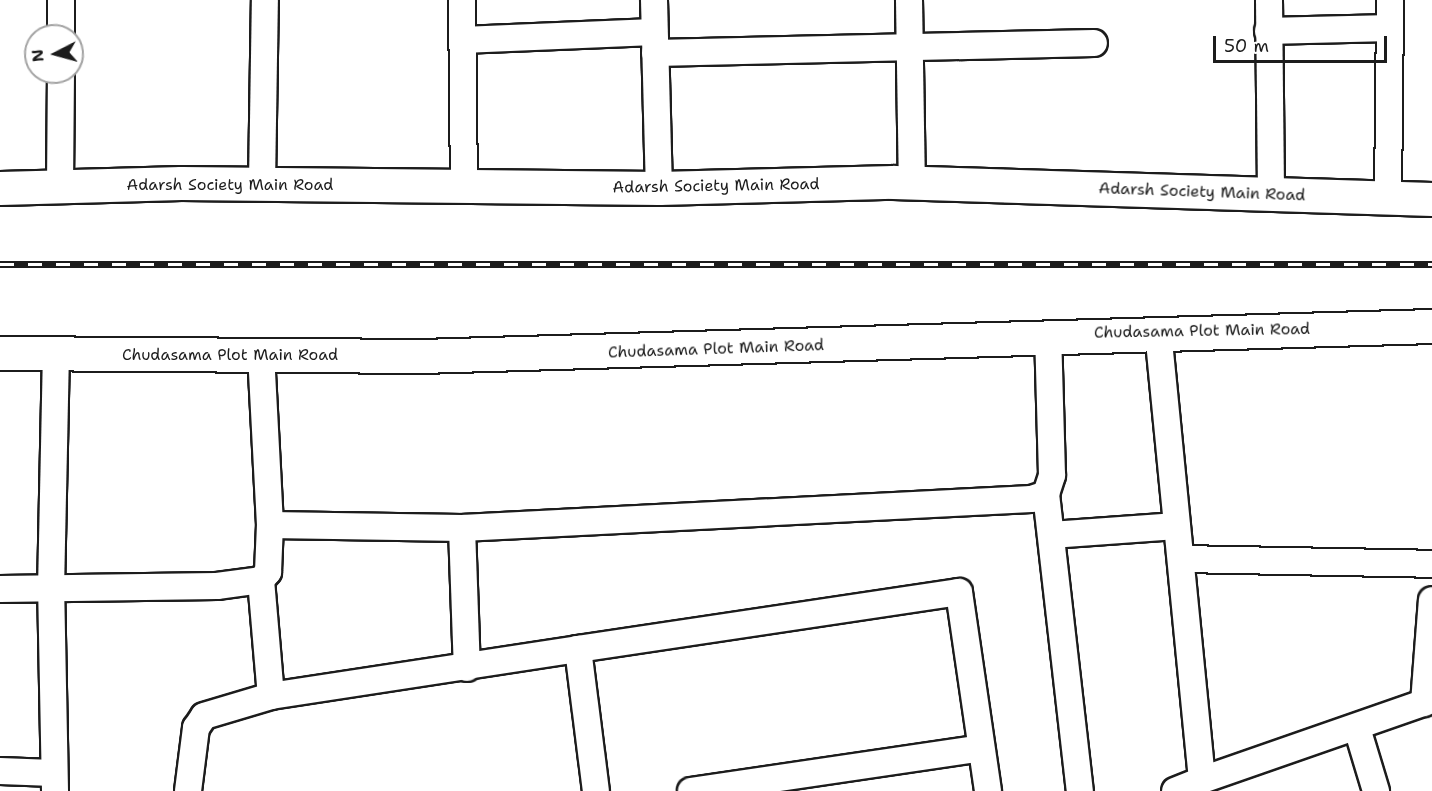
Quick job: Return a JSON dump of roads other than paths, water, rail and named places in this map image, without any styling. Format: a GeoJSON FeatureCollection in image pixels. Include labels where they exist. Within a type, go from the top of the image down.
{"type":"FeatureCollection","features":[{"type":"Feature","properties":{"kind":"street"},"geometry":{"type":"LineString","coordinates":[[61,0],[61,24]]}},
{"type":"Feature","properties":{"kind":"street"},"geometry":{"type":"LineString","coordinates":[[262,184],[266,0]]}},
{"type":"Feature","properties":{"kind":"street"},"geometry":{"type":"LineString","coordinates":[[462,0],[464,188]]}},
{"type":"Feature","properties":{"kind":"street"},"geometry":{"type":"LineString","coordinates":[[654,0],[659,188]]}},
{"type":"Feature","properties":{"kind":"street"},"geometry":{"type":"LineString","coordinates":[[909,0],[912,183]]}},
{"type":"Feature","properties":{"kind":"street"},"geometry":{"type":"LineString","coordinates":[[1269,0],[1271,194]]}},
{"type":"Feature","properties":{"kind":"street"},"geometry":{"type":"LineString","coordinates":[[1388,198],[1390,0]]}},
{"type":"Feature","properties":{"kind":"street"},"geometry":{"type":"LineString","coordinates":[[1268,32],[1389,28]]}},
{"type":"Feature","properties":{"kind":"street"},"geometry":{"type":"LineString","coordinates":[[462,40],[909,47],[1094,43]]}},
{"type":"Feature","properties":{"kind":"street"},"geometry":{"type":"LineString","coordinates":[[60,186],[61,84]]}},
{"type":"Feature","properties":{"kind":"street","name":"Adarsh Society Main Road"},"geometry":{"type":"LineString","coordinates":[[0,188],[262,184],[464,188],[659,188],[912,183],[1432,199]]}},
{"type":"Feature","properties":{"kind":"street","name":"Chudasama Plot Main Road"},"geometry":{"type":"LineString","coordinates":[[0,354],[261,355],[774,349],[1158,331],[1432,326]]}},
{"type":"Feature","properties":{"kind":"street"},"geometry":{"type":"LineString","coordinates":[[1158,331],[1202,780]]}},
{"type":"Feature","properties":{"kind":"street"},"geometry":{"type":"LineString","coordinates":[[1048,336],[1052,475],[1046,494],[1080,791]]}},
{"type":"Feature","properties":{"kind":"street"},"geometry":{"type":"LineString","coordinates":[[0,771],[54,782],[51,590],[56,354]]}},
{"type":"Feature","properties":{"kind":"street"},"geometry":{"type":"LineString","coordinates":[[0,590],[217,586],[261,580],[268,572],[270,525],[261,355]]}},
{"type":"Feature","properties":{"kind":"street"},"geometry":{"type":"LineString","coordinates":[[270,525],[462,528],[995,502],[1046,494]]}},
{"type":"Feature","properties":{"kind":"street"},"geometry":{"type":"LineString","coordinates":[[1051,535],[1178,526]]}},
{"type":"Feature","properties":{"kind":"street"},"geometry":{"type":"LineString","coordinates":[[462,528],[467,668]]}},
{"type":"Feature","properties":{"kind":"street"},"geometry":{"type":"LineString","coordinates":[[1181,559],[1432,564]]}},
{"type":"Feature","properties":{"kind":"street"},"geometry":{"type":"LineString","coordinates":[[261,580],[271,696]]}},
{"type":"Feature","properties":{"kind":"street"},"geometry":{"type":"LineString","coordinates":[[188,791],[196,728],[204,716],[271,696],[959,592],[988,791]]}},
{"type":"Feature","properties":{"kind":"street"},"geometry":{"type":"LineString","coordinates":[[1175,791],[1428,702],[1432,600]]}},
{"type":"Feature","properties":{"kind":"street"},"geometry":{"type":"LineString","coordinates":[[578,649],[596,791]]}},
{"type":"Feature","properties":{"kind":"street"},"geometry":{"type":"LineString","coordinates":[[1357,728],[1376,791]]}},
{"type":"Feature","properties":{"kind":"street"},"geometry":{"type":"LineString","coordinates":[[691,791],[981,748]]}},
{"type":"Feature","properties":{"kind":"railway"},"geometry":{"type":"LineString","coordinates":[[0,264],[1432,264]]}}]}
